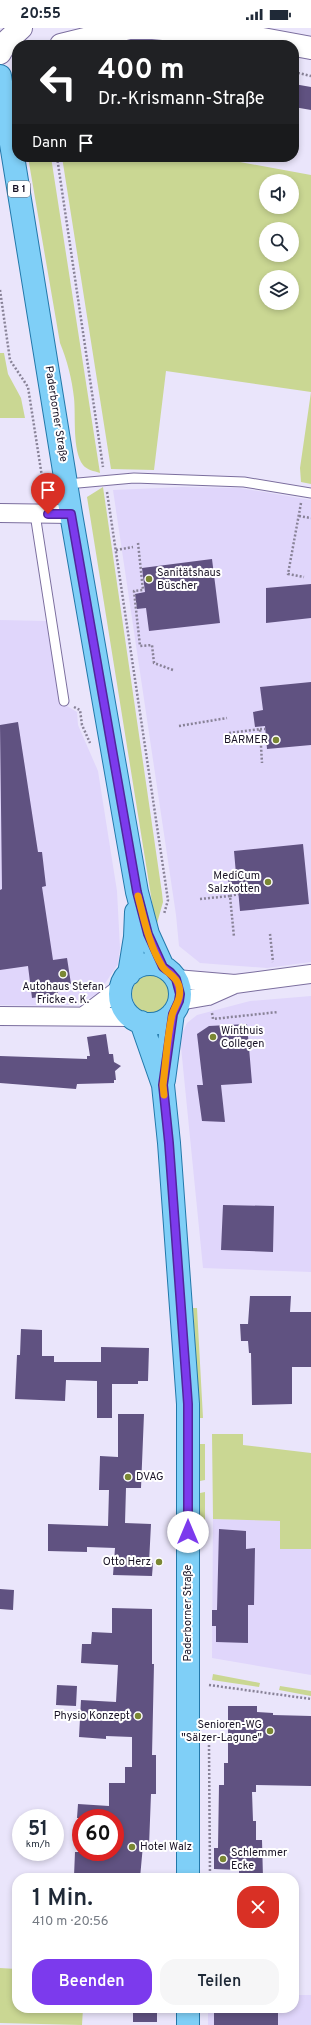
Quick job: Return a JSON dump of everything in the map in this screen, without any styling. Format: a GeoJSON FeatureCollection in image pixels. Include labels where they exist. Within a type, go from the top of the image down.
{"type":"FeatureCollection","features":[{"type":"Feature","properties":{"kind":"main road","name":"Paderborner Straße"},"geometry":{"type":"LineString","coordinates":[[0,76],[12,149]]}},
{"type":"Feature","properties":{"kind":"main road","name":"Paderborner Straße"},"geometry":{"type":"LineString","coordinates":[[14,162],[71,514],[137,892],[148,934],[180,994],[176,1007],[163,1085],[169,1143],[188,1404],[188,1873]]}},
{"type":"Feature","properties":{"kind":"main road","name":"Paderborner Straße"},"geometry":{"type":"LineString","coordinates":[[137,892],[135,937],[125,981],[122,1004],[136,1019],[163,1085]]}},
{"type":"Feature","properties":{"kind":"main road"},"geometry":{"type":"LineString","coordinates":[[125,981],[136,968],[144,965],[169,973]]}},
{"type":"Feature","properties":{"kind":"main road"},"geometry":{"type":"LineString","coordinates":[[136,1019],[158,1023],[176,1007]]}},
{"type":"Feature","properties":{"kind":"main road"},"geometry":{"type":"LineString","coordinates":[[188,2013],[188,2025]]}},
{"type":"Feature","properties":{"kind":"street"},"geometry":{"type":"LineString","coordinates":[[0,53],[7,41],[21,28]]}},
{"type":"Feature","properties":{"kind":"street"},"geometry":{"type":"LineString","coordinates":[[81,40],[128,28],[154,28],[268,40]]}},
{"type":"Feature","properties":{"kind":"street"},"geometry":{"type":"LineString","coordinates":[[299,46],[311,48]]}},
{"type":"Feature","properties":{"kind":"street"},"geometry":{"type":"LineString","coordinates":[[0,58],[12,57]]}},
{"type":"Feature","properties":{"kind":"street"},"geometry":{"type":"LineString","coordinates":[[0,513],[71,514]]}},
{"type":"Feature","properties":{"kind":"street"},"geometry":{"type":"LineString","coordinates":[[169,973],[235,984],[311,974]]}},
{"type":"Feature","properties":{"kind":"street"},"geometry":{"type":"LineString","coordinates":[[84,1016],[125,981]]}},
{"type":"Feature","properties":{"kind":"street"},"geometry":{"type":"LineString","coordinates":[[176,1007],[208,996],[235,984]]}},
{"type":"Feature","properties":{"kind":"street"},"geometry":{"type":"LineString","coordinates":[[0,1016],[84,1016],[136,1019]]}},
{"type":"Feature","properties":{"kind":"lane"},"geometry":{"type":"LineString","coordinates":[[67,484],[134,478],[244,482],[311,493]]}},
{"type":"Feature","properties":{"kind":"lane"},"geometry":{"type":"LineString","coordinates":[[41,514],[64,701]]}},
{"type":"Feature","properties":{"kind":"path"},"geometry":{"type":"LineString","coordinates":[[299,73],[311,76]]}},
{"type":"Feature","properties":{"kind":"path"},"geometry":{"type":"LineString","coordinates":[[58,162],[168,900],[163,919]]}},
{"type":"Feature","properties":{"kind":"path"},"geometry":{"type":"LineString","coordinates":[[0,290],[10,360],[28,387],[41,514]]}},
{"type":"Feature","properties":{"kind":"path"},"geometry":{"type":"LineString","coordinates":[[304,577],[288,574],[299,515],[311,518]]}},
{"type":"Feature","properties":{"kind":"path"},"geometry":{"type":"LineString","coordinates":[[138,543],[143,590],[134,591],[140,646],[152,645],[154,663],[173,670]]}},
{"type":"Feature","properties":{"kind":"path"},"geometry":{"type":"LineString","coordinates":[[116,550],[133,547]]}},
{"type":"Feature","properties":{"kind":"path"},"geometry":{"type":"LineString","coordinates":[[64,701],[80,710],[82,725],[90,744]]}},
{"type":"Feature","properties":{"kind":"path"},"geometry":{"type":"LineString","coordinates":[[179,726],[227,718]]}},
{"type":"Feature","properties":{"kind":"path"},"geometry":{"type":"LineString","coordinates":[[260,729],[262,763]]}},
{"type":"Feature","properties":{"kind":"path"},"geometry":{"type":"LineString","coordinates":[[228,732],[265,729]]}},
{"type":"Feature","properties":{"kind":"path"},"geometry":{"type":"LineString","coordinates":[[200,899],[239,894]]}},
{"type":"Feature","properties":{"kind":"path"},"geometry":{"type":"LineString","coordinates":[[230,896],[234,937]]}},
{"type":"Feature","properties":{"kind":"path"},"geometry":{"type":"LineString","coordinates":[[270,934],[275,979]]}},
{"type":"Feature","properties":{"kind":"path"},"geometry":{"type":"LineString","coordinates":[[211,1009],[213,1019],[278,1012]]}},
{"type":"Feature","properties":{"kind":"path"},"geometry":{"type":"LineString","coordinates":[[209,1685],[311,1699]]}},
{"type":"Feature","properties":{"kind":"shaded area"},"geometry":{"type":"Polygon","coordinates":[[[182,487],[240,488],[311,500],[311,962],[267,968],[200,963],[179,946],[176,915],[113,490],[182,487]]]}},
{"type":"Feature","properties":{"kind":"shaded area"},"geometry":{"type":"Polygon","coordinates":[[[0,620],[46,621],[60,702],[77,712],[78,725],[98,771],[117,891],[120,948],[118,964],[98,994],[75,1004],[61,1006],[0,1005],[0,620]]]}},
{"type":"Feature","properties":{"kind":"shaded area"},"geometry":{"type":"Polygon","coordinates":[[[311,996],[311,1272],[203,1268],[180,1037],[187,1023],[197,1015],[250,1001],[311,996]]]}},
{"type":"Feature","properties":{"kind":"shaded area"},"geometry":{"type":"Polygon","coordinates":[[[213,1519],[281,1521],[280,1549],[311,1549],[311,1675],[212,1658],[213,1519]]]}},
{"type":"Feature","properties":{"kind":"shaded area"},"geometry":{"type":"Polygon","coordinates":[[[299,1995],[311,1995],[311,2025],[208,2025],[208,2013],[299,2013],[299,1995]]]}},
{"type":"Feature","properties":{"kind":"green space"},"geometry":{"type":"Polygon","coordinates":[[[29,162],[52,162],[100,473],[85,467],[77,451],[72,384],[60,343],[29,162]]]}},
{"type":"Feature","properties":{"kind":"green space"},"geometry":{"type":"Polygon","coordinates":[[[63,162],[240,162],[311,175],[311,392],[166,371],[154,470],[111,469],[63,162]]]}},
{"type":"Feature","properties":{"kind":"green space"},"geometry":{"type":"Polygon","coordinates":[[[0,353],[4,353],[8,374],[21,398],[25,418],[0,418],[0,353]]]}},
{"type":"Feature","properties":{"kind":"green space"},"geometry":{"type":"Polygon","coordinates":[[[311,392],[311,484],[301,482],[300,468],[311,392]]]}},
{"type":"Feature","properties":{"kind":"green space"},"geometry":{"type":"Polygon","coordinates":[[[103,487],[162,893],[163,902],[156,927],[87,497],[103,487]]]}},
{"type":"Feature","properties":{"kind":"green space"},"geometry":{"type":"Polygon","coordinates":[[[151,975],[161,978],[167,984],[170,994],[167,1004],[161,1010],[151,1013],[141,1010],[135,1004],[132,994],[135,984],[141,978],[151,975]]]}},
{"type":"Feature","properties":{"kind":"green space"},"geometry":{"type":"Polygon","coordinates":[[[193,1308],[197,1308],[203,1418],[199,1418],[193,1308]]]}},
{"type":"Feature","properties":{"kind":"green space"},"geometry":{"type":"Polygon","coordinates":[[[212,1434],[243,1434],[243,1445],[311,1453],[311,1549],[280,1549],[280,1521],[213,1519],[212,1434]]]}},
{"type":"Feature","properties":{"kind":"green space"},"geometry":{"type":"Polygon","coordinates":[[[200,1444],[205,1444],[205,1480],[200,1481],[200,1444]]]}},
{"type":"Feature","properties":{"kind":"green space"},"geometry":{"type":"Polygon","coordinates":[[[205,1492],[205,1529],[200,1529],[200,1493],[205,1492]]]}},
{"type":"Feature","properties":{"kind":"green space"},"geometry":{"type":"Polygon","coordinates":[[[213,1674],[260,1683],[259,1687],[212,1680],[213,1674]]]}},
{"type":"Feature","properties":{"kind":"green space"},"geometry":{"type":"Polygon","coordinates":[[[280,1686],[311,1691],[311,1696],[279,1690],[280,1686]]]}},
{"type":"Feature","properties":{"kind":"green space"},"geometry":{"type":"Polygon","coordinates":[[[0,1968],[12,1969],[12,2013],[83,2013],[82,2025],[0,2023],[0,1968]]]}},
{"type":"Feature","properties":{"kind":"building"},"geometry":{"type":"Polygon","coordinates":[[[299,85],[311,87],[311,110],[299,108],[299,85]]]}},
{"type":"Feature","properties":{"kind":"building"},"geometry":{"type":"Polygon","coordinates":[[[212,559],[220,623],[149,631],[146,608],[137,609],[135,594],[145,592],[142,568],[212,559]]]}},
{"type":"Feature","properties":{"kind":"building"},"geometry":{"type":"Polygon","coordinates":[[[311,584],[311,618],[266,623],[266,588],[311,584]]]}},
{"type":"Feature","properties":{"kind":"building"},"geometry":{"type":"Polygon","coordinates":[[[311,682],[311,745],[267,749],[265,726],[255,727],[253,712],[263,710],[260,687],[311,682]]]}},
{"type":"Feature","properties":{"kind":"building"},"geometry":{"type":"Polygon","coordinates":[[[18,722],[38,852],[42,852],[46,886],[42,887],[53,960],[67,958],[71,984],[57,986],[58,994],[32,998],[28,966],[0,970],[0,890],[2,889],[0,725],[18,722]]]}},
{"type":"Feature","properties":{"kind":"building","name":"MediCum Salzkotten"},"geometry":{"type":"Polygon","coordinates":[[[303,844],[309,904],[240,911],[238,889],[229,890],[228,875],[236,874],[234,851],[303,844]]]}},
{"type":"Feature","properties":{"kind":"building"},"geometry":{"type":"Polygon","coordinates":[[[247,1024],[252,1083],[221,1085],[225,1122],[202,1121],[197,1085],[203,1085],[197,1034],[209,1026],[247,1024]]]}},
{"type":"Feature","properties":{"kind":"building"},"geometry":{"type":"Polygon","coordinates":[[[106,1034],[109,1054],[113,1054],[114,1062],[121,1066],[115,1071],[116,1080],[114,1080],[114,1083],[77,1084],[76,1089],[0,1083],[0,1056],[87,1059],[87,1056],[90,1056],[87,1037],[106,1034]]]}},
{"type":"Feature","properties":{"kind":"building"},"geometry":{"type":"Polygon","coordinates":[[[223,1205],[274,1206],[273,1252],[221,1250],[223,1205]]]}},
{"type":"Feature","properties":{"kind":"building"},"geometry":{"type":"Polygon","coordinates":[[[250,1296],[291,1296],[290,1312],[311,1312],[311,1367],[292,1367],[292,1404],[252,1405],[251,1353],[249,1353],[248,1341],[241,1341],[240,1324],[248,1324],[250,1296]]]}},
{"type":"Feature","properties":{"kind":"building"},"geometry":{"type":"Polygon","coordinates":[[[21,1329],[42,1330],[42,1356],[54,1356],[54,1362],[101,1362],[101,1347],[149,1348],[148,1381],[138,1381],[138,1384],[112,1384],[112,1418],[97,1418],[97,1381],[66,1380],[65,1401],[15,1399],[17,1355],[20,1355],[21,1329]]]}},
{"type":"Feature","properties":{"kind":"building"},"geometry":{"type":"Polygon","coordinates":[[[118,1414],[144,1414],[141,1488],[126,1488],[125,1523],[151,1524],[149,1563],[153,1563],[152,1576],[113,1575],[115,1548],[87,1547],[87,1552],[48,1551],[48,1524],[108,1526],[109,1490],[99,1490],[100,1456],[118,1457],[118,1414]]]}},
{"type":"Feature","properties":{"kind":"building"},"geometry":{"type":"Polygon","coordinates":[[[219,1529],[246,1531],[246,1549],[255,1548],[254,1605],[248,1605],[248,1643],[216,1642],[216,1626],[212,1626],[212,1610],[217,1610],[219,1529]]]}},
{"type":"Feature","properties":{"kind":"building"},"geometry":{"type":"Polygon","coordinates":[[[0,1589],[14,1590],[13,1610],[0,1609],[0,1589]]]}},
{"type":"Feature","properties":{"kind":"building"},"geometry":{"type":"Polygon","coordinates":[[[112,1608],[152,1609],[152,1664],[154,1664],[152,1755],[156,1755],[156,1794],[151,1794],[149,1846],[143,1845],[140,1873],[74,1873],[75,1861],[124,1861],[124,1809],[78,1809],[78,1804],[109,1806],[109,1783],[125,1783],[125,1767],[132,1767],[132,1737],[106,1736],[106,1739],[79,1737],[81,1700],[116,1702],[118,1665],[81,1663],[82,1644],[91,1644],[92,1632],[112,1633],[112,1608]]]}},
{"type":"Feature","properties":{"kind":"building"},"geometry":{"type":"Polygon","coordinates":[[[57,1685],[77,1686],[76,1706],[56,1705],[57,1685]]]}},
{"type":"Feature","properties":{"kind":"building"},"geometry":{"type":"Polygon","coordinates":[[[228,1706],[257,1706],[257,1712],[273,1713],[273,1715],[311,1716],[311,1786],[256,1785],[256,1792],[252,1792],[253,1821],[256,1821],[256,1840],[262,1840],[263,1873],[239,1873],[239,1870],[214,1869],[214,1848],[218,1848],[219,1785],[224,1785],[224,1763],[228,1763],[228,1706]]]}},
{"type":"Feature","properties":{"kind":"building"},"geometry":{"type":"Polygon","coordinates":[[[133,2013],[157,2013],[157,2022],[133,2022],[133,2013]]]}},
{"type":"Feature","properties":{"kind":"building"},"geometry":{"type":"Polygon","coordinates":[[[214,2013],[278,2013],[278,2025],[214,2025],[214,2013]]]}},
{"type":"Feature","properties":{"kind":"slow traffic"},"geometry":{"type":"LineString","coordinates":[[138,896],[148,934],[163,967],[176,979],[179,986],[179,1001],[173,1014],[163,1085],[164,1095]]}},
{"type":"Feature","properties":{"kind":"place","name":"Sanitätshaus Büscher"},"geometry":{"type":"Point","coordinates":[149,579]}},
{"type":"Feature","properties":{"kind":"place","name":"BARMER"},"geometry":{"type":"Point","coordinates":[276,740]}},
{"type":"Feature","properties":{"kind":"place","name":"MediCum Salzkotten"},"geometry":{"type":"Point","coordinates":[268,882]}},
{"type":"Feature","properties":{"kind":"place","name":"Autohaus Stefan Fricke e. K."},"geometry":{"type":"Point","coordinates":[63,974]}},
{"type":"Feature","properties":{"kind":"place","name":"Winthuis Collegen"},"geometry":{"type":"Point","coordinates":[213,1037]}},
{"type":"Feature","properties":{"kind":"place","name":"DVAG"},"geometry":{"type":"Point","coordinates":[128,1477]}},
{"type":"Feature","properties":{"kind":"place","name":"Otto Herz"},"geometry":{"type":"Point","coordinates":[159,1562]}},
{"type":"Feature","properties":{"kind":"place","name":"Physio Konzept"},"geometry":{"type":"Point","coordinates":[138,1716]}},
{"type":"Feature","properties":{"kind":"place","name":"Senioren-WG \"Sälzer-Lagune\""},"geometry":{"type":"Point","coordinates":[270,1731]}},
{"type":"Feature","properties":{"kind":"place","name":"Hotel Walz"},"geometry":{"type":"Point","coordinates":[132,1847]}},
{"type":"Feature","properties":{"kind":"place","name":"Schlemmer Ecke"},"geometry":{"type":"Point","coordinates":[223,1859]}},
{"type":"Feature","properties":{"kind":"route"},"geometry":{"type":"LineString","coordinates":[[48,514],[71,514],[137,892],[148,934],[163,967],[176,979],[179,986],[179,1001],[173,1014],[163,1085],[169,1143],[188,1404],[188,1532]]}}]}
